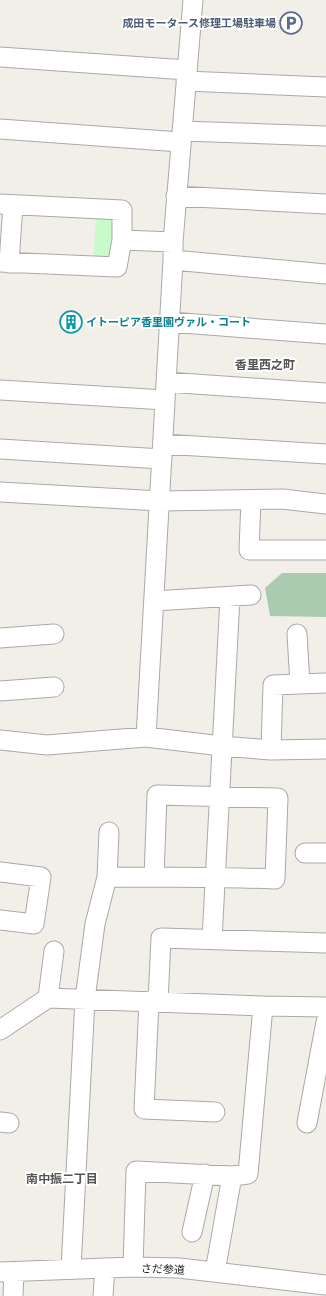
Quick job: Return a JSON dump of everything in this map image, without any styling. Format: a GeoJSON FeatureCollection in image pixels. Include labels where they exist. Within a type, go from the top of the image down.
{"type":"FeatureCollection","features":[{"type":"Feature","properties":{"kind":"street"},"geometry":{"type":"LineString","coordinates":[[146,737],[176,196],[193,0]]}},
{"type":"Feature","properties":{"kind":"street"},"geometry":{"type":"LineString","coordinates":[[0,57],[326,88]]}},
{"type":"Feature","properties":{"kind":"street"},"geometry":{"type":"LineString","coordinates":[[0,129],[181,136],[326,136]]}},
{"type":"Feature","properties":{"kind":"street"},"geometry":{"type":"LineString","coordinates":[[176,196],[326,204]]}},
{"type":"Feature","properties":{"kind":"street"},"geometry":{"type":"LineString","coordinates":[[7,204],[122,210],[122,240],[117,267],[5,263],[7,204]]}},
{"type":"Feature","properties":{"kind":"street"},"geometry":{"type":"LineString","coordinates":[[122,240],[173,251],[326,274]]}},
{"type":"Feature","properties":{"kind":"street"},"geometry":{"type":"LineString","coordinates":[[170,322],[326,334]]}},
{"type":"Feature","properties":{"kind":"street"},"geometry":{"type":"LineString","coordinates":[[0,390],[326,393]]}},
{"type":"Feature","properties":{"kind":"street"},"geometry":{"type":"LineString","coordinates":[[0,449],[326,454]]}},
{"type":"Feature","properties":{"kind":"street"},"geometry":{"type":"LineString","coordinates":[[0,492],[160,501],[282,499],[326,504]]}},
{"type":"Feature","properties":{"kind":"street"},"geometry":{"type":"LineString","coordinates":[[251,500],[249,550],[326,550]]}},
{"type":"Feature","properties":{"kind":"street"},"geometry":{"type":"LineString","coordinates":[[154,601],[251,595]]}},
{"type":"Feature","properties":{"kind":"street"},"geometry":{"type":"LineString","coordinates":[[212,940],[230,597]]}},
{"type":"Feature","properties":{"kind":"street"},"geometry":{"type":"LineString","coordinates":[[0,638],[54,634]]}},
{"type":"Feature","properties":{"kind":"street"},"geometry":{"type":"LineString","coordinates":[[298,634],[300,684]]}},
{"type":"Feature","properties":{"kind":"street"},"geometry":{"type":"LineString","coordinates":[[271,750],[273,685],[326,683]]}},
{"type":"Feature","properties":{"kind":"street"},"geometry":{"type":"LineString","coordinates":[[0,690],[54,687]]}},
{"type":"Feature","properties":{"kind":"street"},"geometry":{"type":"LineString","coordinates":[[0,740],[47,745],[146,737],[271,750],[326,749]]}},
{"type":"Feature","properties":{"kind":"street"},"geometry":{"type":"LineString","coordinates":[[106,877],[154,877],[215,877],[275,879],[278,798],[157,795],[154,877]]}},
{"type":"Feature","properties":{"kind":"street"},"geometry":{"type":"LineString","coordinates":[[71,1269],[85,999],[95,924],[106,877],[109,832]]}},
{"type":"Feature","properties":{"kind":"street"},"geometry":{"type":"LineString","coordinates":[[305,852],[326,853]]}},
{"type":"Feature","properties":{"kind":"street"},"geometry":{"type":"LineString","coordinates":[[0,872],[41,877],[34,924],[0,920]]}},
{"type":"Feature","properties":{"kind":"street"},"geometry":{"type":"LineString","coordinates":[[214,1112],[144,1109],[153,1002],[161,938],[326,943]]}},
{"type":"Feature","properties":{"kind":"street"},"geometry":{"type":"LineString","coordinates":[[48,998],[54,952]]}},
{"type":"Feature","properties":{"kind":"street"},"geometry":{"type":"LineString","coordinates":[[0,1030],[48,998],[326,1007]]}},
{"type":"Feature","properties":{"kind":"street"},"geometry":{"type":"LineString","coordinates":[[132,1267],[136,1171],[232,1176],[248,1174],[263,1006]]}},
{"type":"Feature","properties":{"kind":"street"},"geometry":{"type":"LineString","coordinates":[[307,1123],[326,1022]]}},
{"type":"Feature","properties":{"kind":"street"},"geometry":{"type":"LineString","coordinates":[[192,1232],[205,1174]]}},
{"type":"Feature","properties":{"kind":"street"},"geometry":{"type":"LineString","coordinates":[[215,1272],[232,1176]]}},
{"type":"Feature","properties":{"kind":"street","name":"さだ参道"},"geometry":{"type":"LineString","coordinates":[[7,1272],[132,1267],[178,1268],[326,1285]]}},
{"type":"Feature","properties":{"kind":"street"},"geometry":{"type":"LineString","coordinates":[[103,1296],[105,1268]]}},
{"type":"Feature","properties":{"kind":"street"},"geometry":{"type":"LineString","coordinates":[[7,1272],[13,1296]]}},
{"type":"Feature","properties":{"kind":"green space"},"geometry":{"type":"Polygon","coordinates":[[[96,214],[107,215],[113,222],[111,253],[106,261],[93,260],[96,214]]]}},
{"type":"Feature","properties":{"kind":"green space"},"geometry":{"type":"Polygon","coordinates":[[[282,573],[326,573],[326,617],[270,616],[265,588],[282,573]]]}},
{"type":"Feature","properties":{"kind":"place","name":"成田モータース修理工場駐車場"},"geometry":{"type":"Point","coordinates":[291,23]}},
{"type":"Feature","properties":{"kind":"place","name":"イトーピア香里園ヴァル・コート"},"geometry":{"type":"Point","coordinates":[71,322]}},
{"type":"Feature","properties":{"kind":"district","name":"香里西之町"},"geometry":{"type":"Point","coordinates":[265,365]}},
{"type":"Feature","properties":{"kind":"district","name":"南中振二丁目"},"geometry":{"type":"Point","coordinates":[62,1179]}}]}
